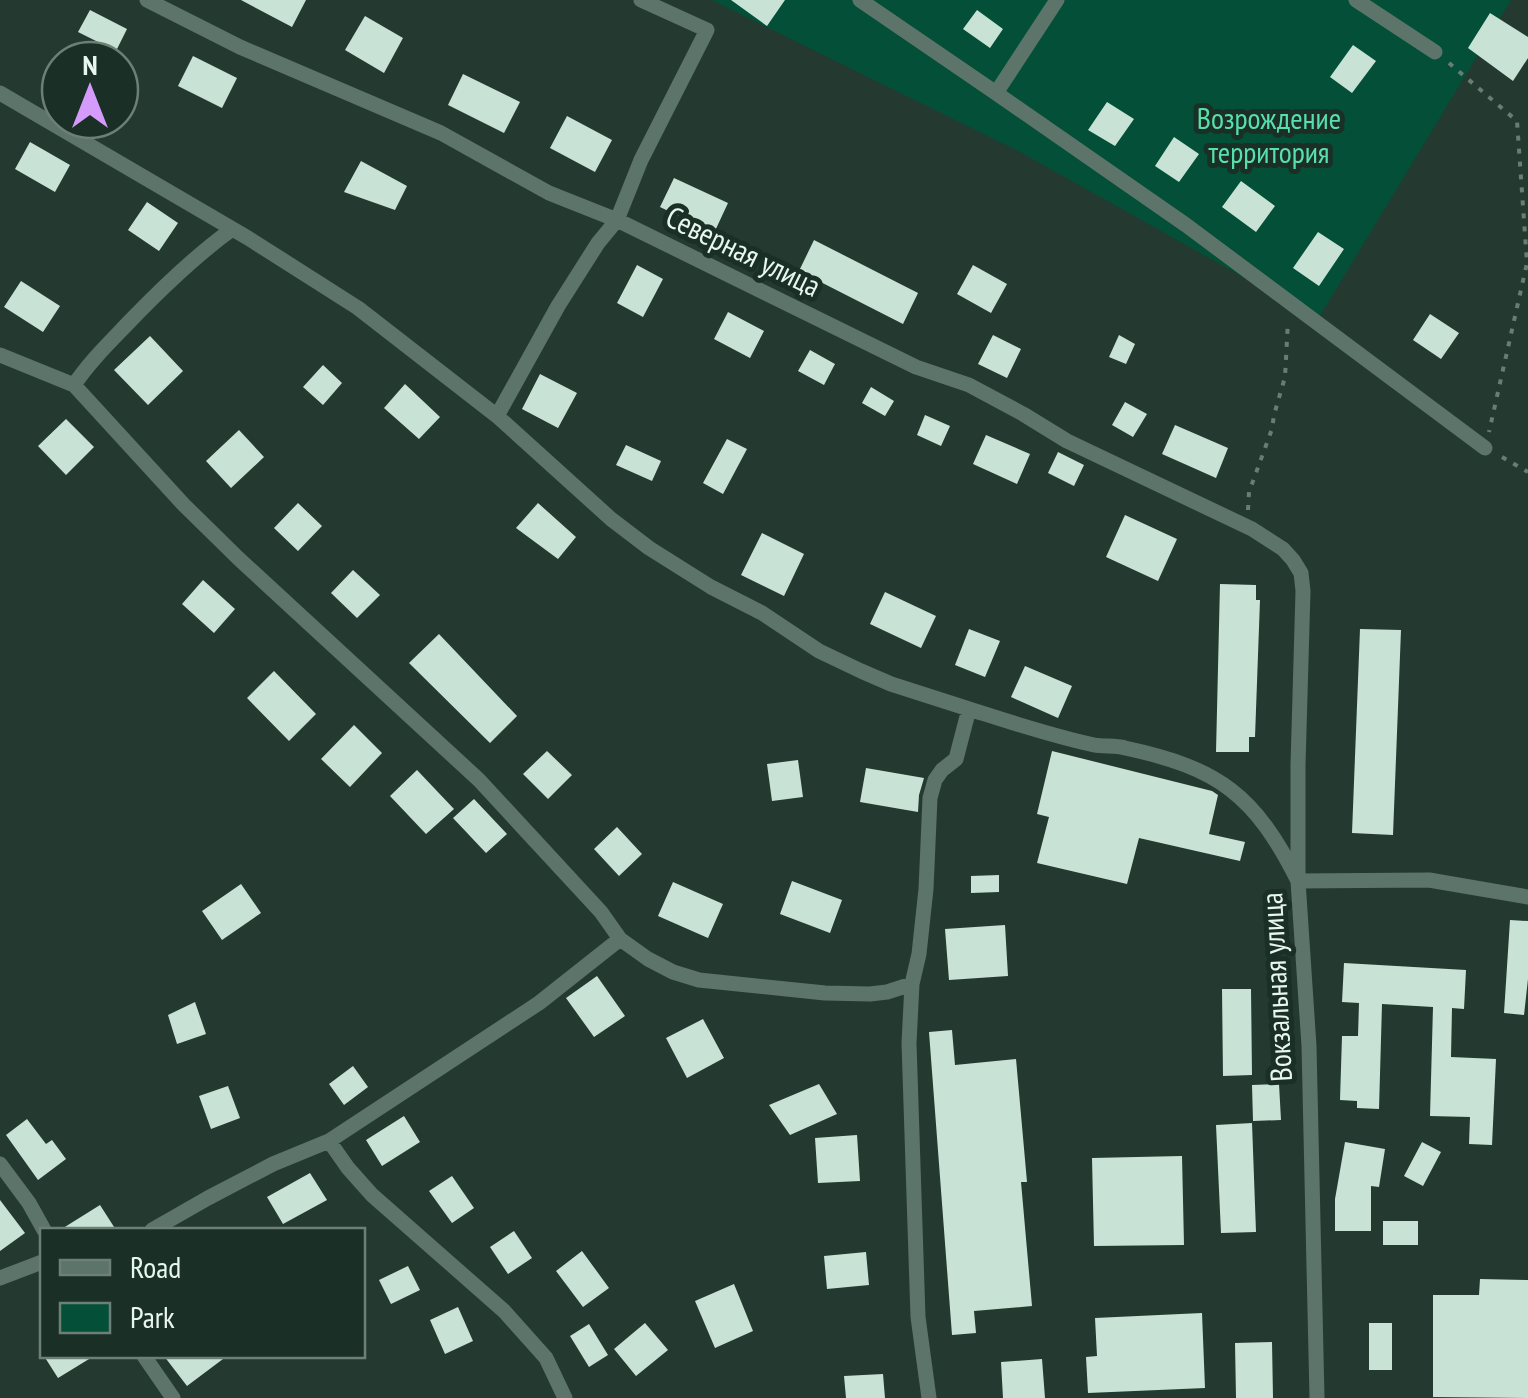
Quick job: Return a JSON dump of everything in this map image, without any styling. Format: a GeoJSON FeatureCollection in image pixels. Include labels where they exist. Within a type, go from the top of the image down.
{"type":"FeatureCollection","features":[{"type":"Feature","properties":{"kind":"street","name":"Северная улица"},"geometry":{"type":"LineString","coordinates":[[147,0],[240,47],[440,133],[549,192],[617,220],[916,367],[969,386],[1067,441],[1252,528],[1283,549],[1301,574]]}},
{"type":"Feature","properties":{"kind":"street"},"geometry":{"type":"LineString","coordinates":[[497,416],[532,348],[598,243],[617,220],[641,160],[707,30],[641,0]]}},
{"type":"Feature","properties":{"kind":"street"},"geometry":{"type":"LineString","coordinates":[[860,0],[1186,224],[1486,448]]}},
{"type":"Feature","properties":{"kind":"street"},"geometry":{"type":"LineString","coordinates":[[996,93],[1057,0]]}},
{"type":"Feature","properties":{"kind":"street"},"geometry":{"type":"LineString","coordinates":[[1356,0],[1435,52]]}},
{"type":"Feature","properties":{"kind":"street"},"geometry":{"type":"LineString","coordinates":[[0,94],[248,238],[358,308],[497,416],[611,519],[649,548],[819,651],[862,672],[969,709],[1052,735],[1100,746],[1122,746],[1183,763],[1215,778],[1234,791],[1270,829],[1298,881],[1429,880],[1528,898]]}},
{"type":"Feature","properties":{"kind":"street"},"geometry":{"type":"LineString","coordinates":[[74,385],[88,364],[144,307],[206,248],[231,230]]}},
{"type":"Feature","properties":{"kind":"street"},"geometry":{"type":"LineString","coordinates":[[0,354],[74,385],[238,558],[479,780],[601,912],[620,940],[648,959],[699,980],[870,994],[912,984]]}},
{"type":"Feature","properties":{"kind":"street","name":"Вокзальная улица"},"geometry":{"type":"LineString","coordinates":[[1301,574],[1298,881],[1310,1046],[1318,1398]]}},
{"type":"Feature","properties":{"kind":"street"},"geometry":{"type":"LineString","coordinates":[[929,1398],[918,1317],[908,1043],[922,922],[930,798],[942,770],[956,760],[969,709]]}},
{"type":"Feature","properties":{"kind":"street"},"geometry":{"type":"LineString","coordinates":[[156,1228],[273,1164],[329,1141],[539,1003],[620,940]]}},
{"type":"Feature","properties":{"kind":"street"},"geometry":{"type":"LineString","coordinates":[[329,1141],[372,1195],[504,1312],[546,1358],[565,1398]]}},
{"type":"Feature","properties":{"kind":"street"},"geometry":{"type":"LineString","coordinates":[[0,1164],[43,1228]]}},
{"type":"Feature","properties":{"kind":"street"},"geometry":{"type":"LineString","coordinates":[[0,1278],[40,1263]]}},
{"type":"Feature","properties":{"kind":"street"},"geometry":{"type":"LineString","coordinates":[[145,1358],[172,1398]]}},
{"type":"Feature","properties":{"kind":"path"},"geometry":{"type":"LineString","coordinates":[[1435,52],[1517,121],[1528,263],[1486,448],[1528,472]]}},
{"type":"Feature","properties":{"kind":"path"},"geometry":{"type":"LineString","coordinates":[[1252,528],[1247,509],[1249,492],[1272,429],[1285,376],[1290,302]]}},
{"type":"Feature","properties":{"kind":"green space","name":"Возрождение территория"},"geometry":{"type":"Polygon","coordinates":[[[712,0],[1511,0],[1318,319],[1020,152],[712,0]]]}},
{"type":"Feature","properties":{"kind":"building"},"geometry":{"type":"Polygon","coordinates":[[[241,0],[306,0],[292,27],[241,0]]]}},
{"type":"Feature","properties":{"kind":"building"},"geometry":{"type":"Polygon","coordinates":[[[731,0],[785,0],[767,26],[731,0]]]}},
{"type":"Feature","properties":{"kind":"building"},"geometry":{"type":"Polygon","coordinates":[[[90,10],[127,29],[122,40],[94,40],[78,32],[90,10]]]}},
{"type":"Feature","properties":{"kind":"building"},"geometry":{"type":"Polygon","coordinates":[[[977,10],[1003,29],[990,48],[963,29],[977,10]]]}},
{"type":"Feature","properties":{"kind":"building"},"geometry":{"type":"Polygon","coordinates":[[[1490,13],[1528,37],[1528,58],[1513,81],[1468,48],[1490,13]]]}},
{"type":"Feature","properties":{"kind":"building"},"geometry":{"type":"Polygon","coordinates":[[[365,16],[403,38],[384,73],[345,50],[365,16]]]}},
{"type":"Feature","properties":{"kind":"building"},"geometry":{"type":"Polygon","coordinates":[[[1353,45],[1376,61],[1352,93],[1330,77],[1353,45]]]}},
{"type":"Feature","properties":{"kind":"building"},"geometry":{"type":"Polygon","coordinates":[[[193,56],[237,78],[222,108],[178,86],[193,56]]]}},
{"type":"Feature","properties":{"kind":"building"},"geometry":{"type":"Polygon","coordinates":[[[463,74],[520,102],[504,133],[448,105],[463,74]]]}},
{"type":"Feature","properties":{"kind":"building"},"geometry":{"type":"Polygon","coordinates":[[[1107,102],[1134,119],[1115,146],[1088,130],[1107,102]]]}},
{"type":"Feature","properties":{"kind":"building"},"geometry":{"type":"Polygon","coordinates":[[[567,116],[612,140],[595,172],[550,148],[567,116]]]}},
{"type":"Feature","properties":{"kind":"building"},"geometry":{"type":"Polygon","coordinates":[[[1174,137],[1199,154],[1179,182],[1155,166],[1174,137]]]}},
{"type":"Feature","properties":{"kind":"building"},"geometry":{"type":"Polygon","coordinates":[[[30,142],[70,165],[55,192],[15,169],[30,142]]]}},
{"type":"Feature","properties":{"kind":"building"},"geometry":{"type":"Polygon","coordinates":[[[361,161],[407,186],[395,210],[344,192],[361,161]]]}},
{"type":"Feature","properties":{"kind":"building"},"geometry":{"type":"Polygon","coordinates":[[[674,178],[728,203],[714,233],[660,207],[674,178]]]}},
{"type":"Feature","properties":{"kind":"building"},"geometry":{"type":"Polygon","coordinates":[[[1241,181],[1275,206],[1256,232],[1222,207],[1241,181]]]}},
{"type":"Feature","properties":{"kind":"building"},"geometry":{"type":"Polygon","coordinates":[[[147,202],[178,223],[159,251],[128,230],[147,202]]]}},
{"type":"Feature","properties":{"kind":"building"},"geometry":{"type":"Polygon","coordinates":[[[1318,232],[1344,249],[1319,286],[1293,268],[1318,232]]]}},
{"type":"Feature","properties":{"kind":"building"},"geometry":{"type":"Polygon","coordinates":[[[814,240],[918,293],[903,324],[799,271],[814,240]]]}},
{"type":"Feature","properties":{"kind":"building"},"geometry":{"type":"Polygon","coordinates":[[[637,265],[663,279],[643,317],[617,303],[637,265]]]}},
{"type":"Feature","properties":{"kind":"building"},"geometry":{"type":"Polygon","coordinates":[[[973,265],[1007,284],[991,313],[957,294],[973,265]]]}},
{"type":"Feature","properties":{"kind":"building"},"geometry":{"type":"Polygon","coordinates":[[[21,281],[60,306],[43,332],[4,307],[21,281]]]}},
{"type":"Feature","properties":{"kind":"building"},"geometry":{"type":"Polygon","coordinates":[[[728,312],[764,331],[750,358],[714,339],[728,312]]]}},
{"type":"Feature","properties":{"kind":"building"},"geometry":{"type":"Polygon","coordinates":[[[1430,314],[1459,333],[1441,359],[1413,340],[1430,314]]]}},
{"type":"Feature","properties":{"kind":"building"},"geometry":{"type":"Polygon","coordinates":[[[993,335],[1021,349],[1007,378],[978,364],[993,335]]]}},
{"type":"Feature","properties":{"kind":"building"},"geometry":{"type":"Polygon","coordinates":[[[1119,335],[1135,344],[1126,364],[1109,357],[1119,335]]]}},
{"type":"Feature","properties":{"kind":"building"},"geometry":{"type":"Polygon","coordinates":[[[150,336],[183,371],[148,405],[114,370],[150,336]]]}},
{"type":"Feature","properties":{"kind":"building"},"geometry":{"type":"Polygon","coordinates":[[[810,350],[835,364],[824,385],[798,371],[810,350]]]}},
{"type":"Feature","properties":{"kind":"building"},"geometry":{"type":"Polygon","coordinates":[[[323,365],[342,383],[323,405],[303,387],[323,365]]]}},
{"type":"Feature","properties":{"kind":"building"},"geometry":{"type":"Polygon","coordinates":[[[540,374],[577,393],[558,428],[522,409],[540,374]]]}},
{"type":"Feature","properties":{"kind":"building"},"geometry":{"type":"Polygon","coordinates":[[[405,384],[440,417],[419,439],[384,408],[405,384]]]}},
{"type":"Feature","properties":{"kind":"building"},"geometry":{"type":"Polygon","coordinates":[[[871,387],[894,401],[885,416],[862,403],[871,387]]]}},
{"type":"Feature","properties":{"kind":"building"},"geometry":{"type":"Polygon","coordinates":[[[1125,402],[1147,414],[1133,437],[1112,425],[1125,402]]]}},
{"type":"Feature","properties":{"kind":"building"},"geometry":{"type":"Polygon","coordinates":[[[925,415],[950,426],[941,446],[917,435],[925,415]]]}},
{"type":"Feature","properties":{"kind":"building"},"geometry":{"type":"Polygon","coordinates":[[[66,419],[94,447],[66,475],[38,446],[66,419]]]}},
{"type":"Feature","properties":{"kind":"building"},"geometry":{"type":"Polygon","coordinates":[[[1175,425],[1228,448],[1216,478],[1162,454],[1175,425]]]}},
{"type":"Feature","properties":{"kind":"building"},"geometry":{"type":"Polygon","coordinates":[[[239,430],[264,457],[231,488],[206,461],[239,430]]]}},
{"type":"Feature","properties":{"kind":"building"},"geometry":{"type":"Polygon","coordinates":[[[986,435],[1030,454],[1017,484],[973,464],[986,435]]]}},
{"type":"Feature","properties":{"kind":"building"},"geometry":{"type":"Polygon","coordinates":[[[727,439],[747,449],[723,494],[703,483],[727,439]]]}},
{"type":"Feature","properties":{"kind":"building"},"geometry":{"type":"Polygon","coordinates":[[[626,445],[661,461],[652,481],[616,465],[626,445]]]}},
{"type":"Feature","properties":{"kind":"building"},"geometry":{"type":"Polygon","coordinates":[[[1058,452],[1084,465],[1074,486],[1048,473],[1058,452]]]}},
{"type":"Feature","properties":{"kind":"building"},"geometry":{"type":"Polygon","coordinates":[[[298,503],[322,526],[298,551],[274,528],[298,503]]]}},
{"type":"Feature","properties":{"kind":"building"},"geometry":{"type":"Polygon","coordinates":[[[538,503],[576,537],[558,559],[516,528],[538,503]]]}},
{"type":"Feature","properties":{"kind":"building"},"geometry":{"type":"Polygon","coordinates":[[[1125,515],[1177,539],[1158,581],[1106,557],[1125,515]]]}},
{"type":"Feature","properties":{"kind":"building"},"geometry":{"type":"Polygon","coordinates":[[[762,533],[804,554],[784,596],[741,575],[762,533]]]}},
{"type":"Feature","properties":{"kind":"building"},"geometry":{"type":"Polygon","coordinates":[[[353,570],[380,595],[357,618],[331,593],[353,570]]]}},
{"type":"Feature","properties":{"kind":"building"},"geometry":{"type":"Polygon","coordinates":[[[203,580],[235,609],[214,633],[182,604],[203,580]]]}},
{"type":"Feature","properties":{"kind":"building"},"geometry":{"type":"Polygon","coordinates":[[[1220,584],[1256,585],[1256,600],[1260,600],[1255,737],[1249,737],[1249,752],[1216,752],[1220,584]]]}},
{"type":"Feature","properties":{"kind":"building"},"geometry":{"type":"Polygon","coordinates":[[[885,592],[936,616],[921,648],[870,624],[885,592]]]}},
{"type":"Feature","properties":{"kind":"building"},"geometry":{"type":"Polygon","coordinates":[[[969,629],[1000,641],[985,677],[955,665],[969,629]]]}},
{"type":"Feature","properties":{"kind":"building"},"geometry":{"type":"Polygon","coordinates":[[[1360,629],[1401,630],[1393,835],[1352,833],[1360,629]]]}},
{"type":"Feature","properties":{"kind":"building"},"geometry":{"type":"Polygon","coordinates":[[[439,634],[517,716],[490,743],[409,663],[439,634]]]}},
{"type":"Feature","properties":{"kind":"building"},"geometry":{"type":"Polygon","coordinates":[[[1025,666],[1072,686],[1058,718],[1011,697],[1025,666]]]}},
{"type":"Feature","properties":{"kind":"building"},"geometry":{"type":"Polygon","coordinates":[[[274,671],[316,714],[289,741],[247,698],[274,671]]]}},
{"type":"Feature","properties":{"kind":"building"},"geometry":{"type":"Polygon","coordinates":[[[354,725],[382,753],[350,787],[321,759],[354,725]]]}},
{"type":"Feature","properties":{"kind":"building"},"geometry":{"type":"Polygon","coordinates":[[[547,751],[572,775],[548,799],[523,774],[547,751]]]}},
{"type":"Feature","properties":{"kind":"building"},"geometry":{"type":"Polygon","coordinates":[[[1052,751],[1212,791],[1218,795],[1209,834],[1245,842],[1240,861],[1139,838],[1127,884],[1037,863],[1049,817],[1037,814],[1052,751]]]}},
{"type":"Feature","properties":{"kind":"building"},"geometry":{"type":"Polygon","coordinates":[[[798,760],[803,797],[772,801],[767,764],[798,760]]]}},
{"type":"Feature","properties":{"kind":"building"},"geometry":{"type":"Polygon","coordinates":[[[866,768],[924,778],[918,812],[860,802],[866,768]]]}},
{"type":"Feature","properties":{"kind":"building"},"geometry":{"type":"Polygon","coordinates":[[[417,770],[454,809],[426,834],[390,796],[417,770]]]}},
{"type":"Feature","properties":{"kind":"building"},"geometry":{"type":"Polygon","coordinates":[[[474,799],[507,834],[486,853],[453,818],[474,799]]]}},
{"type":"Feature","properties":{"kind":"building"},"geometry":{"type":"Polygon","coordinates":[[[617,827],[642,854],[619,876],[594,849],[617,827]]]}},
{"type":"Feature","properties":{"kind":"building"},"geometry":{"type":"Polygon","coordinates":[[[999,875],[999,892],[971,893],[971,876],[999,875]]]}},
{"type":"Feature","properties":{"kind":"building"},"geometry":{"type":"Polygon","coordinates":[[[792,881],[842,900],[830,933],[780,914],[792,881]]]}},
{"type":"Feature","properties":{"kind":"building"},"geometry":{"type":"Polygon","coordinates":[[[673,882],[723,904],[708,938],[658,916],[673,882]]]}},
{"type":"Feature","properties":{"kind":"building"},"geometry":{"type":"Polygon","coordinates":[[[241,884],[261,913],[222,940],[202,911],[241,884]]]}},
{"type":"Feature","properties":{"kind":"building"},"geometry":{"type":"Polygon","coordinates":[[[1510,920],[1528,921],[1524,1015],[1504,1013],[1510,920]]]}},
{"type":"Feature","properties":{"kind":"building"},"geometry":{"type":"Polygon","coordinates":[[[1005,925],[1008,976],[949,980],[945,929],[1005,925]]]}},
{"type":"Feature","properties":{"kind":"building"},"geometry":{"type":"Polygon","coordinates":[[[1344,963],[1466,970],[1464,1009],[1452,1008],[1451,1057],[1496,1059],[1492,1145],[1469,1144],[1470,1117],[1430,1116],[1433,1007],[1382,1004],[1379,1109],[1357,1108],[1357,1101],[1340,1100],[1342,1036],[1358,1036],[1359,1003],[1342,1002],[1344,963]]]}},
{"type":"Feature","properties":{"kind":"building"},"geometry":{"type":"Polygon","coordinates":[[[597,976],[625,1016],[594,1037],[566,998],[597,976]]]}},
{"type":"Feature","properties":{"kind":"building"},"geometry":{"type":"Polygon","coordinates":[[[1222,989],[1251,989],[1252,1075],[1223,1076],[1222,989]]]}},
{"type":"Feature","properties":{"kind":"building"},"geometry":{"type":"Polygon","coordinates":[[[195,1002],[206,1034],[177,1044],[168,1015],[195,1002]]]}},
{"type":"Feature","properties":{"kind":"building"},"geometry":{"type":"Polygon","coordinates":[[[703,1019],[724,1058],[687,1078],[666,1038],[703,1019]]]}},
{"type":"Feature","properties":{"kind":"building"},"geometry":{"type":"Polygon","coordinates":[[[952,1030],[955,1065],[1016,1059],[1027,1182],[1021,1182],[1032,1306],[974,1311],[976,1333],[952,1335],[929,1032],[952,1030]]]}},
{"type":"Feature","properties":{"kind":"building"},"geometry":{"type":"Polygon","coordinates":[[[353,1066],[368,1087],[344,1105],[329,1084],[353,1066]]]}},
{"type":"Feature","properties":{"kind":"building"},"geometry":{"type":"Polygon","coordinates":[[[819,1084],[837,1114],[790,1135],[769,1105],[819,1084]]]}},
{"type":"Feature","properties":{"kind":"building"},"geometry":{"type":"Polygon","coordinates":[[[1279,1084],[1281,1120],[1253,1121],[1252,1085],[1279,1084]]]}},
{"type":"Feature","properties":{"kind":"building"},"geometry":{"type":"Polygon","coordinates":[[[228,1086],[240,1118],[211,1129],[199,1096],[228,1086]]]}},
{"type":"Feature","properties":{"kind":"building"},"geometry":{"type":"Polygon","coordinates":[[[404,1116],[420,1142],[382,1166],[366,1140],[404,1116]]]}},
{"type":"Feature","properties":{"kind":"building"},"geometry":{"type":"Polygon","coordinates":[[[27,1119],[46,1144],[52,1140],[66,1159],[38,1180],[6,1135],[27,1119]]]}},
{"type":"Feature","properties":{"kind":"building"},"geometry":{"type":"Polygon","coordinates":[[[1252,1123],[1256,1232],[1221,1233],[1216,1125],[1252,1123]]]}},
{"type":"Feature","properties":{"kind":"building"},"geometry":{"type":"Polygon","coordinates":[[[857,1135],[860,1181],[818,1183],[815,1138],[857,1135]]]}},
{"type":"Feature","properties":{"kind":"building"},"geometry":{"type":"Polygon","coordinates":[[[1345,1142],[1385,1149],[1379,1187],[1371,1186],[1371,1231],[1335,1231],[1335,1199],[1345,1142]]]}},
{"type":"Feature","properties":{"kind":"building"},"geometry":{"type":"Polygon","coordinates":[[[1422,1142],[1441,1152],[1423,1186],[1404,1176],[1422,1142]]]}},
{"type":"Feature","properties":{"kind":"building"},"geometry":{"type":"Polygon","coordinates":[[[1182,1156],[1184,1245],[1094,1246],[1092,1158],[1182,1156]]]}},
{"type":"Feature","properties":{"kind":"building"},"geometry":{"type":"Polygon","coordinates":[[[310,1173],[327,1200],[283,1224],[267,1197],[310,1173]]]}},
{"type":"Feature","properties":{"kind":"building"},"geometry":{"type":"Polygon","coordinates":[[[452,1176],[474,1208],[452,1223],[429,1191],[452,1176]]]}},
{"type":"Feature","properties":{"kind":"building"},"geometry":{"type":"Polygon","coordinates":[[[0,1200],[25,1233],[0,1251],[0,1200]]]}},
{"type":"Feature","properties":{"kind":"building"},"geometry":{"type":"Polygon","coordinates":[[[100,1205],[115,1228],[63,1228],[100,1205]]]}},
{"type":"Feature","properties":{"kind":"building"},"geometry":{"type":"Polygon","coordinates":[[[1383,1221],[1418,1221],[1418,1245],[1383,1245],[1383,1221]]]}},
{"type":"Feature","properties":{"kind":"building"},"geometry":{"type":"Polygon","coordinates":[[[514,1231],[532,1258],[508,1274],[490,1247],[514,1231]]]}},
{"type":"Feature","properties":{"kind":"building"},"geometry":{"type":"Polygon","coordinates":[[[582,1251],[609,1288],[583,1307],[556,1271],[582,1251]]]}},
{"type":"Feature","properties":{"kind":"building"},"geometry":{"type":"Polygon","coordinates":[[[866,1252],[869,1285],[827,1289],[824,1256],[866,1252]]]}},
{"type":"Feature","properties":{"kind":"building"},"geometry":{"type":"Polygon","coordinates":[[[408,1266],[420,1290],[391,1304],[379,1280],[408,1266]]]}},
{"type":"Feature","properties":{"kind":"building"},"geometry":{"type":"Polygon","coordinates":[[[1480,1279],[1528,1280],[1528,1398],[1433,1397],[1433,1295],[1479,1295],[1480,1279]]]}},
{"type":"Feature","properties":{"kind":"building"},"geometry":{"type":"Polygon","coordinates":[[[734,1284],[753,1331],[715,1348],[695,1301],[734,1284]]]}},
{"type":"Feature","properties":{"kind":"building"},"geometry":{"type":"Polygon","coordinates":[[[458,1307],[473,1341],[445,1354],[430,1320],[458,1307]]]}},
{"type":"Feature","properties":{"kind":"building"},"geometry":{"type":"Polygon","coordinates":[[[1202,1313],[1205,1388],[1088,1393],[1086,1357],[1097,1356],[1095,1318],[1202,1313]]]}},
{"type":"Feature","properties":{"kind":"building"},"geometry":{"type":"Polygon","coordinates":[[[645,1323],[668,1350],[636,1376],[614,1349],[645,1323]]]}},
{"type":"Feature","properties":{"kind":"building"},"geometry":{"type":"Polygon","coordinates":[[[1369,1323],[1392,1323],[1392,1370],[1369,1370],[1369,1323]]]}},
{"type":"Feature","properties":{"kind":"building"},"geometry":{"type":"Polygon","coordinates":[[[589,1324],[608,1355],[589,1367],[570,1336],[589,1324]]]}},
{"type":"Feature","properties":{"kind":"building"},"geometry":{"type":"Polygon","coordinates":[[[1272,1342],[1273,1398],[1236,1398],[1235,1343],[1272,1342]]]}},
{"type":"Feature","properties":{"kind":"building"},"geometry":{"type":"Polygon","coordinates":[[[45,1358],[91,1358],[58,1378],[45,1358]]]}},
{"type":"Feature","properties":{"kind":"building"},"geometry":{"type":"Polygon","coordinates":[[[166,1358],[224,1358],[187,1386],[166,1358]]]}},
{"type":"Feature","properties":{"kind":"building"},"geometry":{"type":"Polygon","coordinates":[[[1042,1359],[1045,1398],[1003,1398],[1001,1362],[1042,1359]]]}},
{"type":"Feature","properties":{"kind":"building"},"geometry":{"type":"Polygon","coordinates":[[[883,1374],[885,1398],[846,1398],[844,1376],[883,1374]]]}}]}
